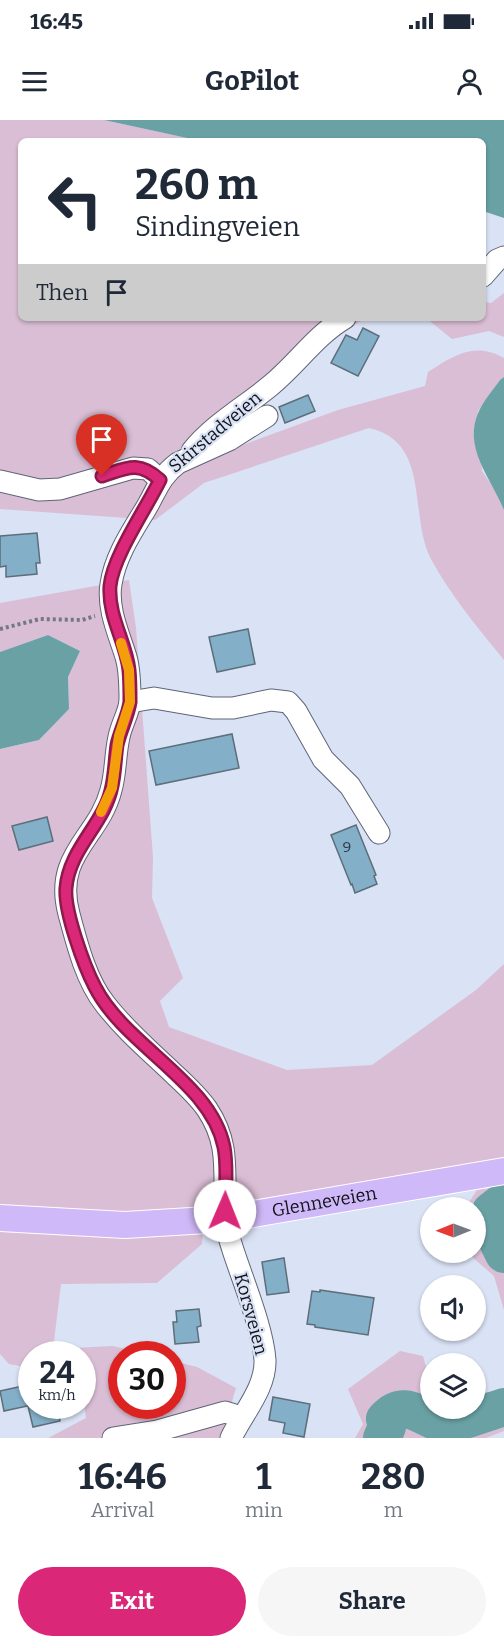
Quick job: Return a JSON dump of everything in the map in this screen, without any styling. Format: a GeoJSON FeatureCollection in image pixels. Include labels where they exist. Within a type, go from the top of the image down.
{"type":"FeatureCollection","features":[{"type":"Feature","properties":{"kind":"main road","name":"Glenneveien"},"geometry":{"type":"LineString","coordinates":[[0,1218],[125,1225],[224,1219],[504,1171]]}},
{"type":"Feature","properties":{"kind":"street"},"geometry":{"type":"LineString","coordinates":[[486,273],[497,260],[504,257]]}},
{"type":"Feature","properties":{"kind":"street","name":"Skirstadveien"},"geometry":{"type":"LineString","coordinates":[[224,1219],[224,1149],[216,1124],[192,1091],[131,1033],[104,1003],[85,965],[67,904],[66,885],[69,867],[77,849],[109,798],[119,736],[130,702],[127,659],[113,611],[110,585],[125,543],[160,480],[170,469],[189,458],[200,442],[226,419],[271,386],[323,335],[341,321]]}},
{"type":"Feature","properties":{"kind":"street"},"geometry":{"type":"LineString","coordinates":[[189,458],[229,440],[267,416]]}},
{"type":"Feature","properties":{"kind":"street"},"geometry":{"type":"LineString","coordinates":[[0,481],[39,490],[60,489],[133,468],[148,469],[160,480]]}},
{"type":"Feature","properties":{"kind":"street"},"geometry":{"type":"LineString","coordinates":[[130,702],[154,698],[212,708],[233,708],[271,700],[288,702],[304,723],[323,759],[350,786],[379,833]]}},
{"type":"Feature","properties":{"kind":"street","name":"Korsveien"},"geometry":{"type":"LineString","coordinates":[[224,1219],[260,1335],[265,1360],[258,1392],[241,1417],[231,1438]]}},
{"type":"Feature","properties":{"kind":"street"},"geometry":{"type":"LineString","coordinates":[[113,1438],[157,1431],[225,1412],[241,1417]]}},
{"type":"Feature","properties":{"kind":"path"},"geometry":{"type":"LineString","coordinates":[[0,629],[40,619],[82,620],[113,611]]}},
{"type":"Feature","properties":{"kind":"shaded area"},"geometry":{"type":"Polygon","coordinates":[[[0,120],[104,120],[187,138],[18,138],[18,321],[361,321],[332,336],[234,427],[240,446],[338,410],[425,386],[428,372],[464,353],[483,351],[504,358],[504,377],[478,411],[482,471],[497,493],[504,510],[504,660],[456,599],[431,559],[424,542],[415,483],[410,464],[402,448],[389,436],[369,428],[204,483],[155,520],[0,509],[0,120]]]}},
{"type":"Feature","properties":{"kind":"shaded area"},"geometry":{"type":"Polygon","coordinates":[[[104,120],[504,120],[504,218],[486,212],[486,138],[187,138],[104,120]]]}},
{"type":"Feature","properties":{"kind":"shaded area"},"geometry":{"type":"Polygon","coordinates":[[[504,293],[504,337],[489,331],[452,339],[430,321],[486,321],[486,302],[491,303],[504,293]]]}},
{"type":"Feature","properties":{"kind":"shaded area"},"geometry":{"type":"Polygon","coordinates":[[[504,377],[504,510],[480,462],[474,437],[475,424],[483,403],[504,377]]]}},
{"type":"Feature","properties":{"kind":"shaded area"},"geometry":{"type":"Polygon","coordinates":[[[129,580],[136,628],[153,857],[152,898],[183,978],[160,1001],[169,1027],[287,1070],[372,1065],[476,990],[504,964],[504,1159],[220,1205],[204,1213],[202,1244],[157,1283],[61,1284],[54,1341],[18,1341],[18,1366],[9,1364],[0,1354],[0,749],[39,740],[69,709],[68,677],[80,651],[48,635],[0,652],[0,603],[129,580]]]}},
{"type":"Feature","properties":{"kind":"shaded area"},"geometry":{"type":"Polygon","coordinates":[[[48,635],[80,651],[68,677],[69,709],[39,740],[0,749],[0,652],[48,635]]]}},
{"type":"Feature","properties":{"kind":"shaded area"},"geometry":{"type":"Polygon","coordinates":[[[504,1186],[504,1310],[494,1276],[479,1263],[486,1263],[486,1197],[472,1197],[477,1190],[504,1186]]]}},
{"type":"Feature","properties":{"kind":"shaded area"},"geometry":{"type":"Polygon","coordinates":[[[108,1346],[108,1419],[186,1419],[186,1364],[197,1367],[236,1388],[221,1438],[48,1438],[84,1419],[96,1419],[96,1347],[108,1346]]]}},
{"type":"Feature","properties":{"kind":"shaded area"},"geometry":{"type":"Polygon","coordinates":[[[400,1351],[420,1355],[420,1419],[486,1419],[486,1392],[504,1392],[504,1431],[486,1438],[450,1438],[432,1434],[430,1438],[355,1438],[363,1424],[348,1389],[400,1351]]]}},
{"type":"Feature","properties":{"kind":"building"},"geometry":{"type":"Polygon","coordinates":[[[363,328],[379,336],[358,376],[331,363],[346,335],[357,340],[363,328]]]}},
{"type":"Feature","properties":{"kind":"building"},"geometry":{"type":"Polygon","coordinates":[[[308,395],[315,411],[285,423],[279,407],[308,395]]]}},
{"type":"Feature","properties":{"kind":"building"},"geometry":{"type":"Polygon","coordinates":[[[37,533],[40,563],[36,563],[37,574],[6,577],[6,566],[0,567],[0,536],[37,533]]]}},
{"type":"Feature","properties":{"kind":"building"},"geometry":{"type":"Polygon","coordinates":[[[248,629],[255,664],[217,672],[209,637],[248,629]]]}},
{"type":"Feature","properties":{"kind":"building"},"geometry":{"type":"Polygon","coordinates":[[[232,734],[239,768],[156,785],[149,751],[232,734]]]}},
{"type":"Feature","properties":{"kind":"building"},"geometry":{"type":"Polygon","coordinates":[[[47,817],[53,841],[19,850],[12,826],[47,817]]]}},
{"type":"Feature","properties":{"kind":"building"},"geometry":{"type":"Polygon","coordinates":[[[356,825],[376,875],[374,876],[377,884],[355,893],[331,835],[356,825]]]}},
{"type":"Feature","properties":{"kind":"building"},"geometry":{"type":"Polygon","coordinates":[[[284,1258],[289,1292],[267,1295],[262,1262],[284,1258]]]}},
{"type":"Feature","properties":{"kind":"building"},"geometry":{"type":"Polygon","coordinates":[[[320,1290],[374,1298],[368,1335],[307,1324],[312,1291],[320,1292],[320,1290]]]}},
{"type":"Feature","properties":{"kind":"building"},"geometry":{"type":"Polygon","coordinates":[[[199,1309],[201,1326],[197,1327],[199,1342],[175,1341],[173,1322],[177,1322],[176,1311],[199,1309]]]}},
{"type":"Feature","properties":{"kind":"building"},"geometry":{"type":"Polygon","coordinates":[[[18,1387],[18,1408],[4,1411],[0,1391],[18,1387]]]}},
{"type":"Feature","properties":{"kind":"building"},"geometry":{"type":"Polygon","coordinates":[[[273,1397],[310,1404],[304,1437],[283,1433],[285,1423],[269,1420],[273,1397]]]}},
{"type":"Feature","properties":{"kind":"building"},"geometry":{"type":"Polygon","coordinates":[[[31,1419],[60,1419],[60,1421],[33,1427],[31,1419]]]}},
{"type":"Feature","properties":{"kind":"waterway"},"geometry":{"type":"LineString","coordinates":[[504,1201],[491,1211],[490,1226],[504,1254]]}},
{"type":"Feature","properties":{"kind":"waterway"},"geometry":{"type":"LineString","coordinates":[[382,1438],[387,1427],[385,1419],[393,1412],[400,1410],[407,1409],[437,1422],[450,1424],[504,1407]]}},
{"type":"Feature","properties":{"kind":"slow traffic"},"geometry":{"type":"LineString","coordinates":[[101,812],[112,788],[119,736],[130,702],[129,670],[121,643]]}},
{"type":"Feature","properties":{"kind":"route"},"geometry":{"type":"LineString","coordinates":[[102,476],[133,468],[148,469],[160,480],[125,543],[111,580],[110,599],[129,670],[130,702],[119,736],[109,798],[77,849],[69,867],[66,885],[67,904],[85,965],[104,1003],[131,1033],[192,1091],[216,1124],[224,1149],[225,1211]]}}]}
